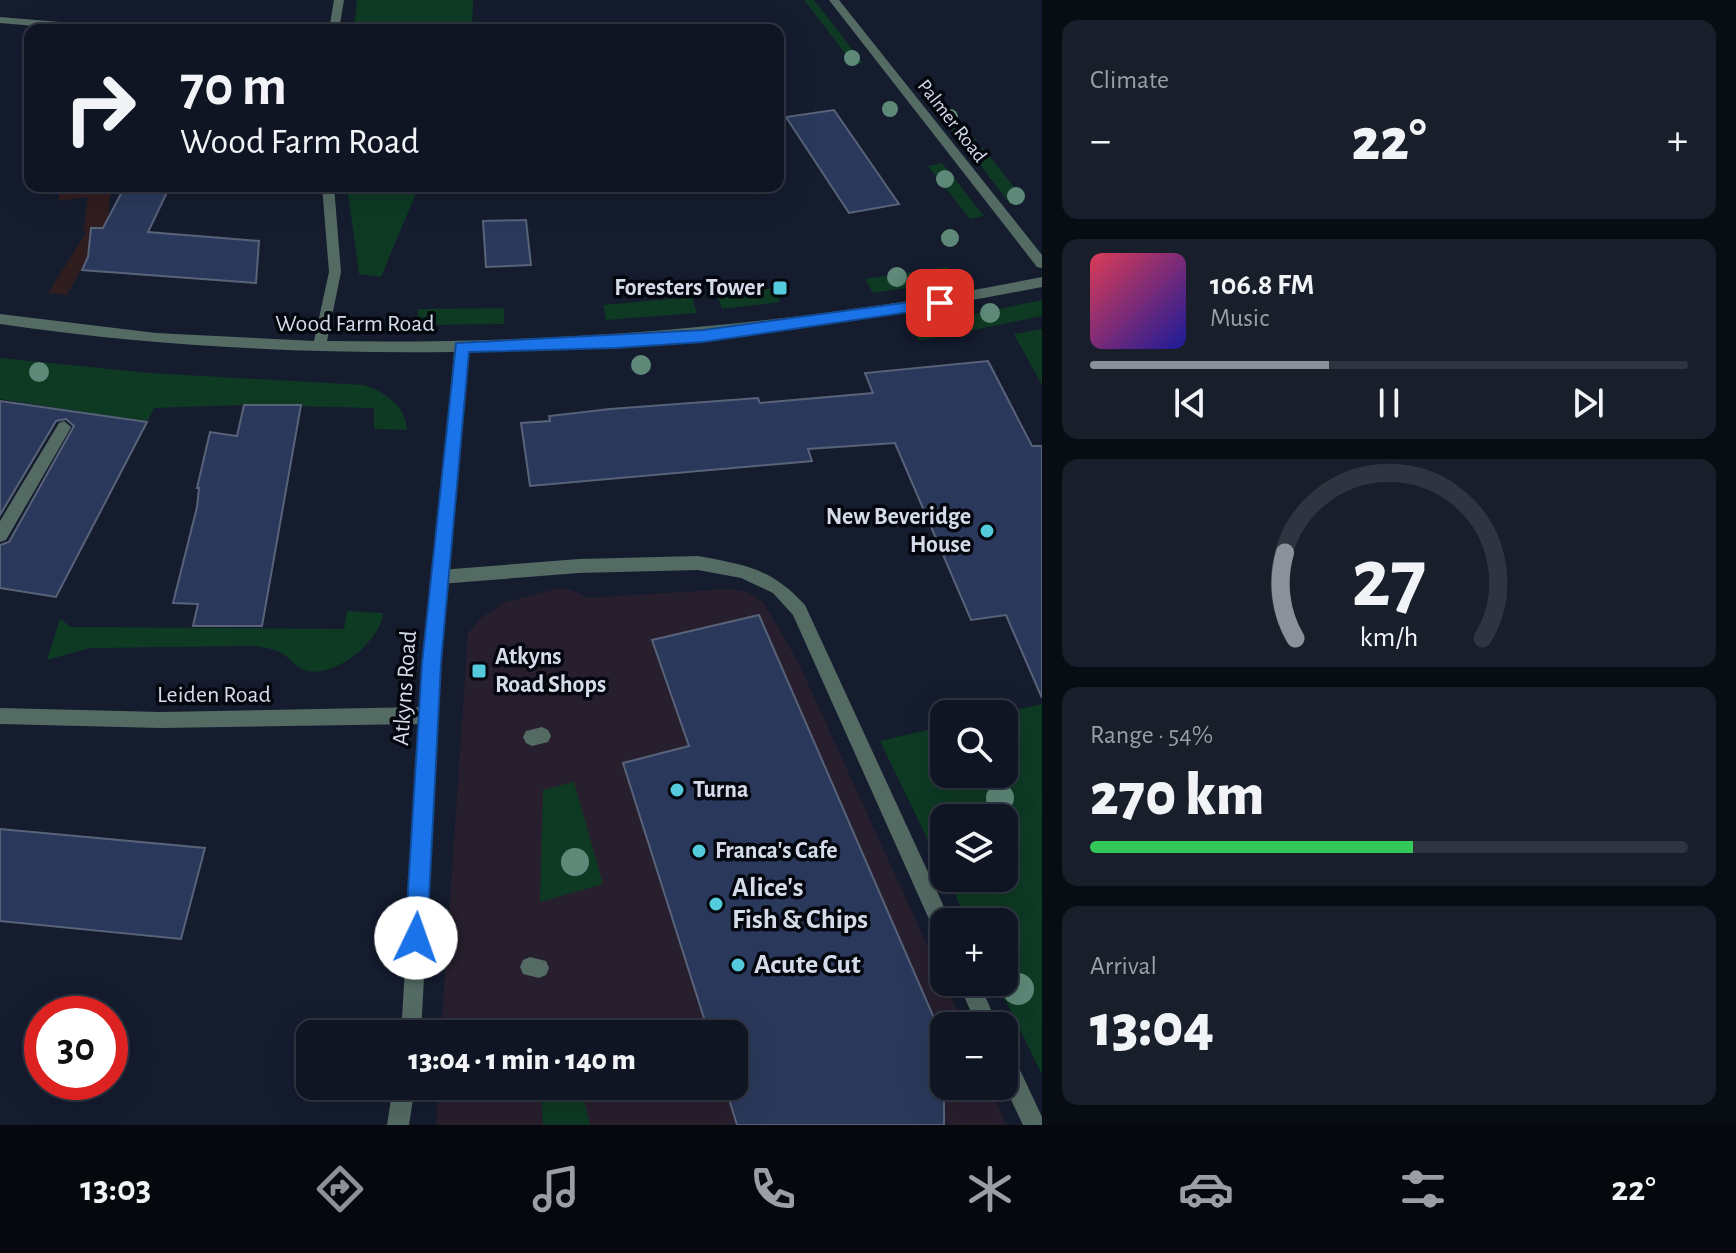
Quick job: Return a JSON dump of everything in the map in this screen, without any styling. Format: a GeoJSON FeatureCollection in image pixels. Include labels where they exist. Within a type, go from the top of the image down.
{"type":"FeatureCollection","features":[{"type":"Feature","properties":{"kind":"street"},"geometry":{"type":"LineString","coordinates":[[335,24],[339,0]]}},
{"type":"Feature","properties":{"kind":"street","name":"Palmer Road"},"geometry":{"type":"LineString","coordinates":[[834,0],[1042,264]]}},
{"type":"Feature","properties":{"kind":"street"},"geometry":{"type":"LineString","coordinates":[[0,20],[48,24]]}},
{"type":"Feature","properties":{"kind":"street"},"geometry":{"type":"LineString","coordinates":[[319,347],[335,272],[328,192]]}},
{"type":"Feature","properties":{"kind":"street","name":"Wood Farm Road"},"geometry":{"type":"LineString","coordinates":[[0,319],[169,340],[319,347],[616,342],[703,336],[916,308],[1042,282]]}},
{"type":"Feature","properties":{"kind":"street","name":"Atkyns Road"},"geometry":{"type":"LineString","coordinates":[[412,1020],[428,715],[461,347]]}},
{"type":"Feature","properties":{"kind":"street"},"geometry":{"type":"LineString","coordinates":[[0,535],[64,427]]}},
{"type":"Feature","properties":{"kind":"street"},"geometry":{"type":"LineString","coordinates":[[440,577],[579,566],[698,563],[743,571],[779,588],[799,610],[934,908]]}},
{"type":"Feature","properties":{"kind":"street","name":"Leiden Road"},"geometry":{"type":"LineString","coordinates":[[0,716],[176,720],[428,715]]}},
{"type":"Feature","properties":{"kind":"street"},"geometry":{"type":"LineString","coordinates":[[1018,1091],[1034,1125]]}},
{"type":"Feature","properties":{"kind":"street"},"geometry":{"type":"LineString","coordinates":[[398,1125],[402,1100]]}},
{"type":"Feature","properties":{"kind":"shaded area"},"geometry":{"type":"Polygon","coordinates":[[[60,192],[110,192],[108,219],[67,295],[48,293],[86,233],[83,232],[88,197],[58,201],[60,192]]]}},
{"type":"Feature","properties":{"kind":"shaded area"},"geometry":{"type":"Polygon","coordinates":[[[560,588],[588,598],[729,589],[747,592],[764,603],[798,662],[930,951],[930,996],[950,996],[958,1012],[930,1012],[930,1100],[996,1100],[1006,1125],[436,1125],[437,1100],[748,1100],[748,1020],[442,1020],[468,633],[482,617],[506,602],[560,588]]]}},
{"type":"Feature","properties":{"kind":"green space"},"geometry":{"type":"Polygon","coordinates":[[[357,0],[473,0],[472,24],[355,24],[357,0]]]}},
{"type":"Feature","properties":{"kind":"green space"},"geometry":{"type":"Polygon","coordinates":[[[804,0],[814,0],[863,63],[854,65],[804,0]]]}},
{"type":"Feature","properties":{"kind":"green space"},"geometry":{"type":"Polygon","coordinates":[[[935,92],[977,141],[963,144],[921,94],[935,92]]]}},
{"type":"Feature","properties":{"kind":"green space"},"geometry":{"type":"Polygon","coordinates":[[[983,148],[1025,201],[1010,204],[969,150],[983,148]]]}},
{"type":"Feature","properties":{"kind":"green space"},"geometry":{"type":"Polygon","coordinates":[[[942,163],[984,216],[970,219],[928,166],[942,163]]]}},
{"type":"Feature","properties":{"kind":"green space"},"geometry":{"type":"Polygon","coordinates":[[[348,192],[416,192],[381,277],[359,274],[348,192]]]}},
{"type":"Feature","properties":{"kind":"green space"},"geometry":{"type":"Polygon","coordinates":[[[947,267],[956,280],[873,293],[865,279],[947,267]]]}},
{"type":"Feature","properties":{"kind":"green space"},"geometry":{"type":"Polygon","coordinates":[[[774,288],[780,302],[722,309],[717,295],[774,288]]]}},
{"type":"Feature","properties":{"kind":"green space"},"geometry":{"type":"Polygon","coordinates":[[[692,297],[697,313],[606,320],[603,305],[692,297]]]}},
{"type":"Feature","properties":{"kind":"green space"},"geometry":{"type":"Polygon","coordinates":[[[1042,300],[1042,316],[919,341],[911,327],[1042,300]]]}},
{"type":"Feature","properties":{"kind":"green space"},"geometry":{"type":"Polygon","coordinates":[[[504,308],[504,324],[417,325],[418,309],[504,308]]]}},
{"type":"Feature","properties":{"kind":"green space"},"geometry":{"type":"Polygon","coordinates":[[[1042,329],[1042,385],[1014,334],[1042,329]]]}},
{"type":"Feature","properties":{"kind":"green space"},"geometry":{"type":"Polygon","coordinates":[[[0,358],[149,373],[364,385],[393,401],[403,414],[407,430],[374,429],[374,408],[244,405],[154,408],[147,422],[0,399],[0,358]]]}},
{"type":"Feature","properties":{"kind":"green space"},"geometry":{"type":"Polygon","coordinates":[[[347,611],[383,613],[375,634],[366,645],[344,662],[319,671],[304,670],[282,653],[257,646],[90,648],[47,660],[60,619],[71,627],[344,629],[347,611]]]}},
{"type":"Feature","properties":{"kind":"green space"},"geometry":{"type":"Polygon","coordinates":[[[1042,704],[1042,1075],[1018,1025],[1018,1012],[1012,1012],[1004,996],[1018,996],[1018,908],[961,908],[954,892],[1018,892],[1018,804],[930,804],[930,844],[880,741],[930,729],[930,788],[1018,788],[1018,709],[1042,704]]]}},
{"type":"Feature","properties":{"kind":"green space"},"geometry":{"type":"Polygon","coordinates":[[[574,782],[603,884],[540,902],[543,790],[574,782]]]}},
{"type":"Feature","properties":{"kind":"green space"},"geometry":{"type":"Polygon","coordinates":[[[542,1100],[584,1100],[590,1125],[543,1125],[542,1100]]]}},
{"type":"Feature","properties":{"kind":"building"},"geometry":{"type":"Polygon","coordinates":[[[834,110],[899,204],[849,213],[786,117],[834,110]]]}},
{"type":"Feature","properties":{"kind":"building"},"geometry":{"type":"Polygon","coordinates":[[[122,192],[167,192],[148,232],[259,241],[256,283],[82,270],[88,257],[91,228],[103,228],[122,192]]]}},
{"type":"Feature","properties":{"kind":"building"},"geometry":{"type":"Polygon","coordinates":[[[526,220],[531,265],[486,267],[483,221],[526,220]]]}},
{"type":"Feature","properties":{"kind":"building"},"geometry":{"type":"Polygon","coordinates":[[[988,361],[1032,446],[1042,446],[1042,698],[1006,615],[971,620],[895,443],[808,449],[812,461],[530,486],[521,423],[550,421],[549,416],[610,409],[758,398],[760,403],[873,393],[865,373],[988,361]]]}},
{"type":"Feature","properties":{"kind":"building"},"geometry":{"type":"Polygon","coordinates":[[[0,401],[147,422],[56,597],[0,588],[0,545],[9,542],[74,426],[66,419],[56,421],[0,515],[0,401]]]}},
{"type":"Feature","properties":{"kind":"building"},"geometry":{"type":"Polygon","coordinates":[[[244,405],[301,405],[262,626],[193,626],[198,604],[173,603],[197,507],[197,488],[210,432],[237,436],[244,405]]]}},
{"type":"Feature","properties":{"kind":"building"},"geometry":{"type":"Polygon","coordinates":[[[759,615],[931,1012],[930,1100],[944,1100],[944,1125],[737,1125],[729,1100],[748,1100],[748,1020],[705,1020],[623,763],[689,746],[652,640],[759,615]]]}},
{"type":"Feature","properties":{"kind":"building"},"geometry":{"type":"Polygon","coordinates":[[[0,829],[205,848],[181,939],[0,921],[0,829]]]}},
{"type":"Feature","properties":{"kind":"place","name":"Foresters Tower"},"geometry":{"type":"Point","coordinates":[780,288]}},
{"type":"Feature","properties":{"kind":"place","name":"New Beveridge House"},"geometry":{"type":"Point","coordinates":[987,531]}},
{"type":"Feature","properties":{"kind":"place","name":"Atkyns Road Shops"},"geometry":{"type":"Point","coordinates":[479,671]}},
{"type":"Feature","properties":{"kind":"place","name":"Turna"},"geometry":{"type":"Point","coordinates":[677,790]}},
{"type":"Feature","properties":{"kind":"place","name":"Franca's Cafe"},"geometry":{"type":"Point","coordinates":[699,851]}},
{"type":"Feature","properties":{"kind":"place","name":"Alice's Fish & Chips"},"geometry":{"type":"Point","coordinates":[716,904]}},
{"type":"Feature","properties":{"kind":"place","name":"Acute Cut"},"geometry":{"type":"Point","coordinates":[738,965]}},
{"type":"Feature","properties":{"kind":"route"},"geometry":{"type":"LineString","coordinates":[[416,938],[428,715],[461,347],[703,336],[940,303]]}}]}
